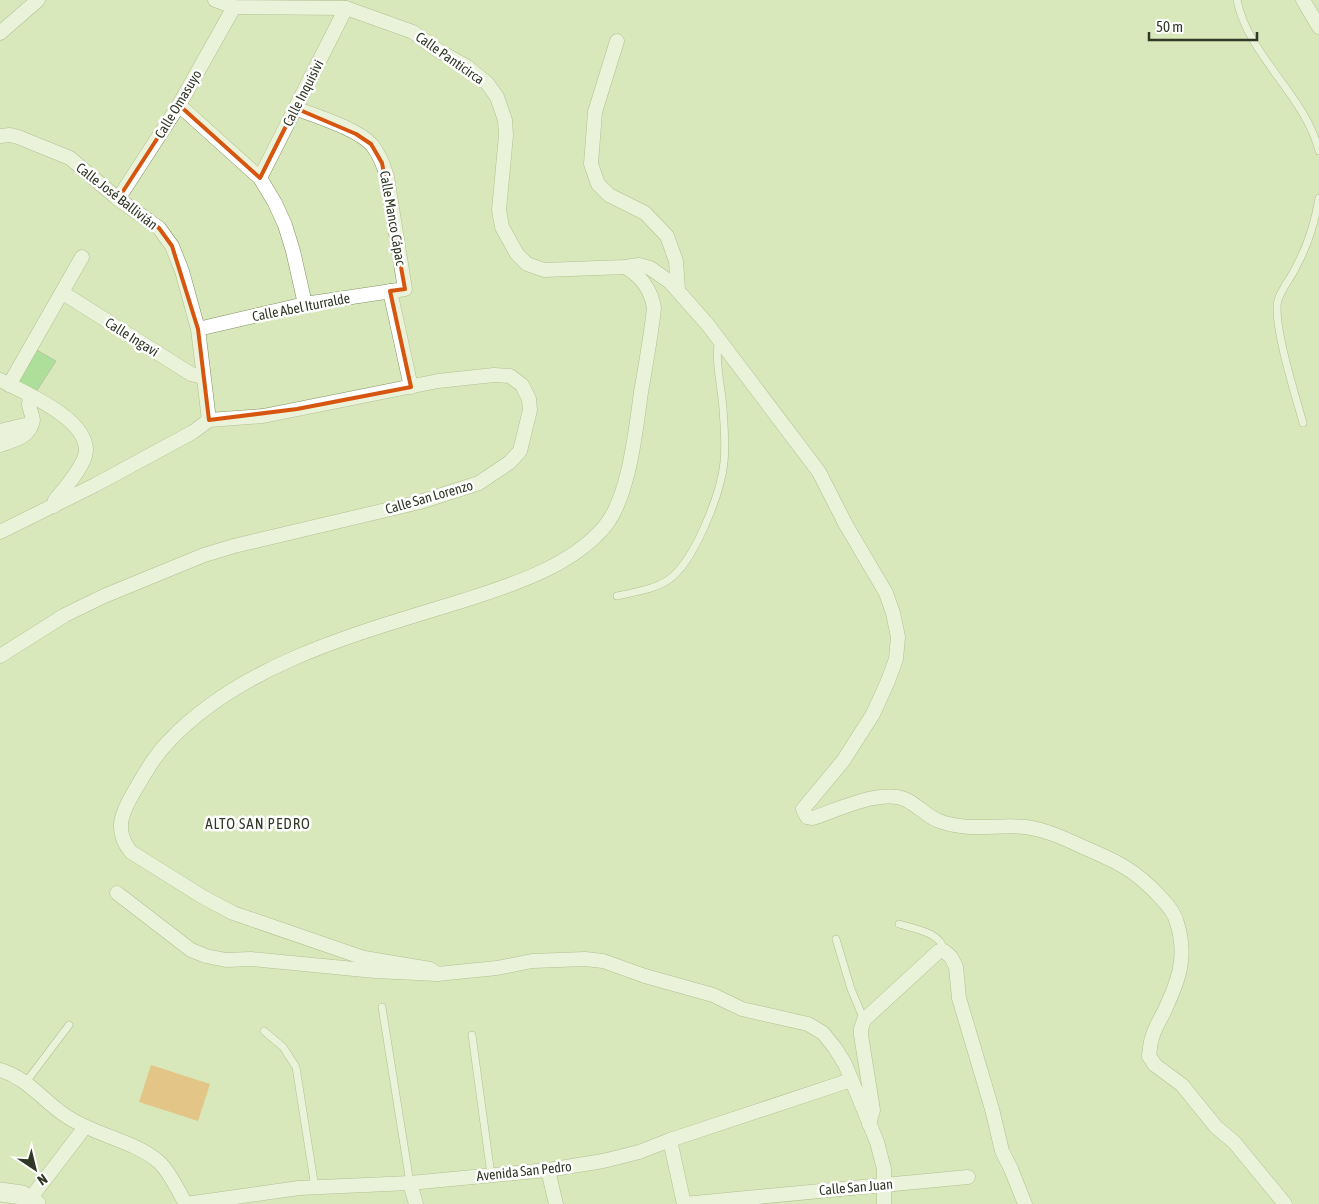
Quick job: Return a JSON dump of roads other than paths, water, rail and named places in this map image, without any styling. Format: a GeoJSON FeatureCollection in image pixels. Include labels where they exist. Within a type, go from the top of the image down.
{"type":"FeatureCollection","features":[{"type":"Feature","properties":{"kind":"main road"},"geometry":{"type":"LineString","coordinates":[[0,1192],[14,1193],[33,1202]]}},
{"type":"Feature","properties":{"kind":"street"},"geometry":{"type":"LineString","coordinates":[[0,33],[38,0]]}},
{"type":"Feature","properties":{"kind":"street","name":"Calle Panticirca"},"geometry":{"type":"LineString","coordinates":[[215,0],[234,7],[346,8],[413,32],[439,51],[466,66],[487,83],[497,97],[505,120],[506,135],[500,210],[502,227],[516,254],[527,264],[544,270],[639,265],[650,268],[678,290],[719,340],[819,472],[846,525],[886,593],[893,613],[898,637],[896,659],[888,681],[873,714],[843,761],[803,809],[807,816],[813,818],[863,801],[882,797],[898,797],[908,801],[938,821],[972,828],[1025,827],[1050,832],[1136,872],[1166,902],[1177,921],[1182,948],[1181,969],[1171,997],[1152,1038],[1149,1056],[1155,1065],[1182,1085],[1216,1127],[1234,1142],[1285,1204]]}},
{"type":"Feature","properties":{"kind":"street"},"geometry":{"type":"LineString","coordinates":[[1303,0],[1319,27]]}},
{"type":"Feature","properties":{"kind":"street","name":"Calle Omasuyo"},"geometry":{"type":"LineString","coordinates":[[118,199],[179,105],[234,7]]}},
{"type":"Feature","properties":{"kind":"street","name":"Calle Inquisivi"},"geometry":{"type":"LineString","coordinates":[[260,178],[346,8]]}},
{"type":"Feature","properties":{"kind":"street"},"geometry":{"type":"LineString","coordinates":[[617,42],[595,112],[591,164],[598,184],[609,195],[645,213],[667,236],[676,261],[678,290]]}},
{"type":"Feature","properties":{"kind":"street"},"geometry":{"type":"LineString","coordinates":[[179,105],[260,178],[275,203],[285,225],[305,304]]}},
{"type":"Feature","properties":{"kind":"street","name":"Calle Manco Cápac"},"geometry":{"type":"LineString","coordinates":[[296,108],[331,121],[371,144],[388,177],[405,289]]}},
{"type":"Feature","properties":{"kind":"street","name":"Calle José Ballivián"},"geometry":{"type":"LineString","coordinates":[[0,136],[10,135],[18,137],[70,158],[118,199],[159,228],[172,246],[182,271],[198,329],[209,420]]}},
{"type":"Feature","properties":{"kind":"street"},"geometry":{"type":"LineString","coordinates":[[54,506],[55,500],[82,463],[86,452],[81,433],[54,408],[5,382],[63,293],[82,257]]}},
{"type":"Feature","properties":{"kind":"street"},"geometry":{"type":"LineString","coordinates":[[436,974],[430,969],[364,958],[233,913],[203,897],[131,852],[124,844],[120,833],[121,819],[133,793],[152,762],[169,741],[201,712],[236,687],[297,657],[344,639],[515,584],[579,550],[606,525],[618,508],[633,445],[654,308],[652,296],[646,285],[636,273],[625,267]]}},
{"type":"Feature","properties":{"kind":"street","name":"Calle Abel Iturralde"},"geometry":{"type":"LineString","coordinates":[[198,329],[305,304],[405,289]]}},
{"type":"Feature","properties":{"kind":"street"},"geometry":{"type":"LineString","coordinates":[[390,291],[410,387]]}},
{"type":"Feature","properties":{"kind":"street","name":"Calle Ingavi"},"geometry":{"type":"LineString","coordinates":[[63,293],[191,374],[203,377]]}},
{"type":"Feature","properties":{"kind":"street","name":"Calle San Lorenzo"},"geometry":{"type":"LineString","coordinates":[[0,656],[66,615],[104,596],[204,555],[234,546],[420,502],[479,483],[510,462],[520,451],[528,425],[530,410],[522,385],[510,376],[494,374],[438,381],[263,416],[209,420]]}},
{"type":"Feature","properties":{"kind":"street"},"geometry":{"type":"LineString","coordinates":[[0,444],[23,437],[28,433],[28,428],[33,424],[34,420],[29,405],[30,396]]}},
{"type":"Feature","properties":{"kind":"street"},"geometry":{"type":"LineString","coordinates":[[0,532],[54,506],[193,432],[209,420]]}},
{"type":"Feature","properties":{"kind":"street"},"geometry":{"type":"LineString","coordinates":[[0,431],[25,425],[28,428]]}},
{"type":"Feature","properties":{"kind":"street"},"geometry":{"type":"LineString","coordinates":[[117,893],[191,950],[206,956],[226,960],[251,959],[375,972],[436,974],[497,968],[532,961],[586,959],[603,961],[645,976],[712,995],[742,1008],[808,1024],[824,1034],[845,1064],[877,1142],[884,1169],[884,1204]]}},
{"type":"Feature","properties":{"kind":"street"},"geometry":{"type":"LineString","coordinates":[[869,1124],[873,1110],[861,1035],[864,1020],[939,950],[944,951],[951,957],[956,967],[959,998],[992,1109],[1002,1151],[1025,1204]]}},
{"type":"Feature","properties":{"kind":"street"},"geometry":{"type":"LineString","coordinates":[[0,1070],[26,1082],[65,1116],[85,1127],[145,1151],[161,1164],[186,1204]]}},
{"type":"Feature","properties":{"kind":"street","name":"Avenida San Pedro"},"geometry":{"type":"LineString","coordinates":[[186,1204],[299,1188],[410,1183],[548,1170],[603,1161],[639,1152],[851,1080]]}},
{"type":"Feature","properties":{"kind":"street"},"geometry":{"type":"LineString","coordinates":[[33,1202],[85,1127]]}},
{"type":"Feature","properties":{"kind":"street"},"geometry":{"type":"LineString","coordinates":[[670,1140],[684,1204]]}},
{"type":"Feature","properties":{"kind":"street"},"geometry":{"type":"LineString","coordinates":[[548,1170],[556,1204]]}},
{"type":"Feature","properties":{"kind":"street","name":"Calle San Juan"},"geometry":{"type":"LineString","coordinates":[[684,1204],[968,1177]]}},
{"type":"Feature","properties":{"kind":"street"},"geometry":{"type":"LineString","coordinates":[[410,1183],[416,1204]]}},
{"type":"Feature","properties":{"kind":"lane"},"geometry":{"type":"LineString","coordinates":[[1237,0],[1241,16],[1253,39],[1310,124],[1319,151]]}},
{"type":"Feature","properties":{"kind":"lane"},"geometry":{"type":"LineString","coordinates":[[1303,423],[1276,316],[1281,293],[1298,265],[1308,242],[1319,198]]}},
{"type":"Feature","properties":{"kind":"lane"},"geometry":{"type":"LineString","coordinates":[[617,596],[657,586],[675,574],[688,559],[712,508],[724,462],[723,409],[717,351],[719,340]]}},
{"type":"Feature","properties":{"kind":"lane"},"geometry":{"type":"LineString","coordinates":[[900,924],[938,938],[943,944],[944,951]]}},
{"type":"Feature","properties":{"kind":"lane"},"geometry":{"type":"LineString","coordinates":[[836,939],[851,989],[864,1020]]}},
{"type":"Feature","properties":{"kind":"lane"},"geometry":{"type":"LineString","coordinates":[[382,1007],[410,1183]]}},
{"type":"Feature","properties":{"kind":"lane"},"geometry":{"type":"LineString","coordinates":[[26,1082],[69,1025]]}},
{"type":"Feature","properties":{"kind":"lane"},"geometry":{"type":"LineString","coordinates":[[264,1031],[283,1047],[296,1067],[314,1188]]}},
{"type":"Feature","properties":{"kind":"lane"},"geometry":{"type":"LineString","coordinates":[[472,1035],[491,1175]]}},
{"type":"Feature","properties":{"kind":"district","name":"ALTO SAN PEDRO"},"geometry":{"type":"Point","coordinates":[258,824]}}]}
